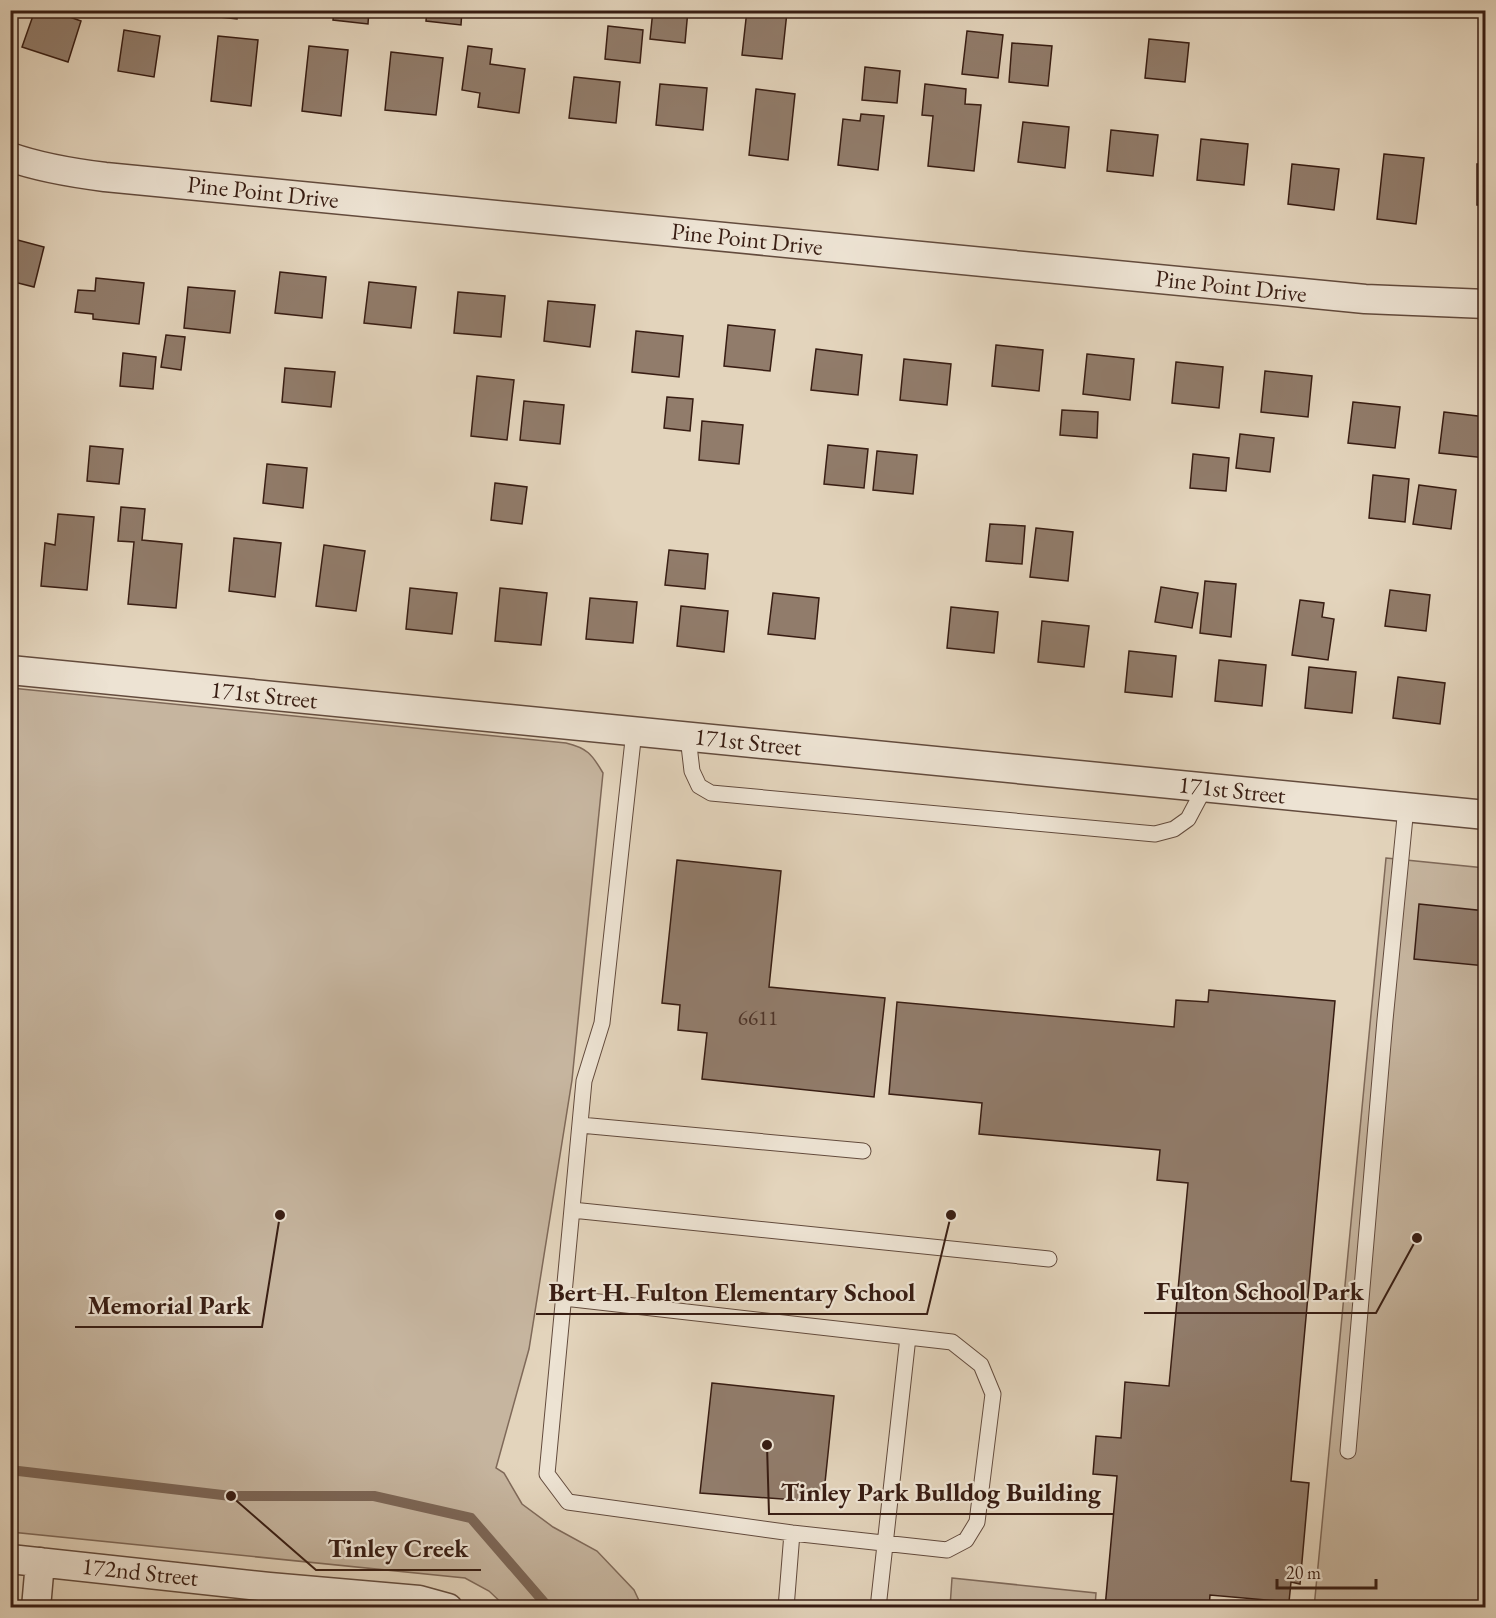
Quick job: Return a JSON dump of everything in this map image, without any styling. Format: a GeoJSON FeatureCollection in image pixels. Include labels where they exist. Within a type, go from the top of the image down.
{"type":"FeatureCollection","features":[{"type":"Feature","properties":{"kind":"street","name":"Pine Point Drive"},"geometry":{"type":"LineString","coordinates":[[10,157],[59,170],[117,178],[1353,298],[1485,304]]}},
{"type":"Feature","properties":{"kind":"street","name":"171st Street"},"geometry":{"type":"LineString","coordinates":[[10,670],[1485,815]]}},
{"type":"Feature","properties":{"kind":"street","name":"172nd Street"},"geometry":{"type":"LineString","coordinates":[[10,1559],[268,1597],[419,1600],[448,1608]]}},
{"type":"Feature","properties":{"kind":"street"},"geometry":{"type":"LineString","coordinates":[[36,1608],[40,1562]]}},
{"type":"Feature","properties":{"kind":"lane"},"geometry":{"type":"LineString","coordinates":[[564,1298],[952,1342],[981,1365],[993,1394],[977,1522],[966,1540],[947,1550],[792,1533],[567,1503],[547,1473],[584,1081],[602,1023],[634,731]]}},
{"type":"Feature","properties":{"kind":"lane"},"geometry":{"type":"LineString","coordinates":[[688,737],[692,771],[699,786],[711,793],[1155,834],[1174,829],[1188,819],[1206,787]]}},
{"type":"Feature","properties":{"kind":"lane"},"geometry":{"type":"LineString","coordinates":[[1348,1451],[1385,1020],[1406,807]]}},
{"type":"Feature","properties":{"kind":"lane"},"geometry":{"type":"LineString","coordinates":[[580,1125],[863,1152]]}},
{"type":"Feature","properties":{"kind":"lane"},"geometry":{"type":"LineString","coordinates":[[572,1210],[1049,1259]]}},
{"type":"Feature","properties":{"kind":"lane"},"geometry":{"type":"LineString","coordinates":[[878,1608],[908,1337]]}},
{"type":"Feature","properties":{"kind":"lane"},"geometry":{"type":"LineString","coordinates":[[786,1608],[792,1533]]}},
{"type":"Feature","properties":{"kind":"shaded area"},"geometry":{"type":"Polygon","coordinates":[[[11,688],[566,743],[584,750],[596,761],[603,773],[572,1080],[529,1349],[496,1468],[504,1473],[522,1504],[553,1527],[597,1551],[634,1590],[642,1607],[506,1607],[489,1591],[465,1578],[11,1532],[11,688]]]}},
{"type":"Feature","properties":{"kind":"shaded area"},"geometry":{"type":"Polygon","coordinates":[[[1386,858],[1485,868],[1485,1607],[1314,1608],[1386,858]]]}},
{"type":"Feature","properties":{"kind":"shaded area"},"geometry":{"type":"Polygon","coordinates":[[[952,1578],[1096,1593],[1095,1607],[950,1607],[952,1578]]]}},
{"type":"Feature","properties":{"kind":"building"},"geometry":{"type":"Polygon","coordinates":[[[35,10],[50,10],[81,21],[68,62],[22,47],[35,10]]]}},
{"type":"Feature","properties":{"kind":"building"},"geometry":{"type":"Polygon","coordinates":[[[202,10],[238,10],[237,19],[202,15],[202,10]]]}},
{"type":"Feature","properties":{"kind":"building"},"geometry":{"type":"Polygon","coordinates":[[[334,10],[369,10],[368,24],[333,20],[334,10]]]}},
{"type":"Feature","properties":{"kind":"building"},"geometry":{"type":"Polygon","coordinates":[[[427,10],[462,10],[461,25],[426,21],[427,10]]]}},
{"type":"Feature","properties":{"kind":"building"},"geometry":{"type":"Polygon","coordinates":[[[653,10],[688,10],[685,43],[650,39],[653,10]]]}},
{"type":"Feature","properties":{"kind":"building"},"geometry":{"type":"Polygon","coordinates":[[[747,10],[787,12],[782,59],[742,55],[747,10]]]}},
{"type":"Feature","properties":{"kind":"building"},"geometry":{"type":"Polygon","coordinates":[[[1199,10],[1239,10],[1239,15],[1199,10]]]}},
{"type":"Feature","properties":{"kind":"building"},"geometry":{"type":"Polygon","coordinates":[[[608,26],[643,30],[640,63],[605,59],[608,26]]]}},
{"type":"Feature","properties":{"kind":"building"},"geometry":{"type":"Polygon","coordinates":[[[124,30],[160,36],[154,77],[118,71],[124,30]]]}},
{"type":"Feature","properties":{"kind":"building"},"geometry":{"type":"Polygon","coordinates":[[[967,31],[1003,35],[998,78],[962,74],[967,31]]]}},
{"type":"Feature","properties":{"kind":"building"},"geometry":{"type":"Polygon","coordinates":[[[218,36],[258,40],[251,106],[211,101],[218,36]]]}},
{"type":"Feature","properties":{"kind":"building"},"geometry":{"type":"Polygon","coordinates":[[[1149,39],[1189,43],[1185,82],[1145,78],[1149,39]]]}},
{"type":"Feature","properties":{"kind":"building"},"geometry":{"type":"Polygon","coordinates":[[[1012,43],[1052,46],[1048,86],[1009,82],[1012,43]]]}},
{"type":"Feature","properties":{"kind":"building"},"geometry":{"type":"Polygon","coordinates":[[[309,46],[348,50],[341,116],[302,111],[309,46]]]}},
{"type":"Feature","properties":{"kind":"building"},"geometry":{"type":"Polygon","coordinates":[[[468,46],[492,49],[490,64],[525,69],[519,113],[478,107],[480,93],[462,90],[468,46]]]}},
{"type":"Feature","properties":{"kind":"building"},"geometry":{"type":"Polygon","coordinates":[[[391,52],[443,58],[436,115],[385,110],[391,52]]]}},
{"type":"Feature","properties":{"kind":"building"},"geometry":{"type":"Polygon","coordinates":[[[865,67],[900,71],[897,103],[862,100],[865,67]]]}},
{"type":"Feature","properties":{"kind":"building"},"geometry":{"type":"Polygon","coordinates":[[[574,77],[620,82],[616,123],[569,118],[574,77]]]}},
{"type":"Feature","properties":{"kind":"building"},"geometry":{"type":"Polygon","coordinates":[[[660,84],[707,88],[703,130],[656,125],[660,84]]]}},
{"type":"Feature","properties":{"kind":"building"},"geometry":{"type":"Polygon","coordinates":[[[925,84],[966,89],[965,104],[981,105],[974,171],[928,166],[933,116],[922,115],[925,84]]]}},
{"type":"Feature","properties":{"kind":"building"},"geometry":{"type":"Polygon","coordinates":[[[756,89],[795,94],[788,160],[749,155],[756,89]]]}},
{"type":"Feature","properties":{"kind":"building"},"geometry":{"type":"Polygon","coordinates":[[[861,114],[884,116],[878,170],[838,165],[843,119],[860,121],[861,114]]]}},
{"type":"Feature","properties":{"kind":"building"},"geometry":{"type":"Polygon","coordinates":[[[1023,122],[1069,127],[1065,168],[1018,162],[1023,122]]]}},
{"type":"Feature","properties":{"kind":"building"},"geometry":{"type":"Polygon","coordinates":[[[1111,130],[1158,135],[1153,176],[1107,171],[1111,130]]]}},
{"type":"Feature","properties":{"kind":"building"},"geometry":{"type":"Polygon","coordinates":[[[1201,139],[1248,144],[1244,185],[1197,180],[1201,139]]]}},
{"type":"Feature","properties":{"kind":"building"},"geometry":{"type":"Polygon","coordinates":[[[1384,154],[1424,158],[1416,224],[1377,219],[1384,154]]]}},
{"type":"Feature","properties":{"kind":"building"},"geometry":{"type":"Polygon","coordinates":[[[1292,164],[1339,169],[1334,210],[1288,204],[1292,164]]]}},
{"type":"Feature","properties":{"kind":"building"},"geometry":{"type":"Polygon","coordinates":[[[1477,164],[1486,164],[1486,205],[1477,205],[1477,164]]]}},
{"type":"Feature","properties":{"kind":"building"},"geometry":{"type":"Polygon","coordinates":[[[10,238],[44,247],[34,287],[10,281],[10,238]]]}},
{"type":"Feature","properties":{"kind":"building"},"geometry":{"type":"Polygon","coordinates":[[[280,272],[326,277],[322,318],[275,313],[280,272]]]}},
{"type":"Feature","properties":{"kind":"building"},"geometry":{"type":"Polygon","coordinates":[[[96,278],[144,283],[139,324],[93,319],[93,314],[75,312],[78,290],[95,291],[96,278]]]}},
{"type":"Feature","properties":{"kind":"building"},"geometry":{"type":"Polygon","coordinates":[[[369,282],[416,287],[411,328],[364,323],[369,282]]]}},
{"type":"Feature","properties":{"kind":"building"},"geometry":{"type":"Polygon","coordinates":[[[188,287],[235,291],[230,333],[184,328],[188,287]]]}},
{"type":"Feature","properties":{"kind":"building"},"geometry":{"type":"Polygon","coordinates":[[[458,292],[505,296],[501,337],[454,333],[458,292]]]}},
{"type":"Feature","properties":{"kind":"building"},"geometry":{"type":"Polygon","coordinates":[[[548,301],[595,305],[590,347],[544,341],[548,301]]]}},
{"type":"Feature","properties":{"kind":"building"},"geometry":{"type":"Polygon","coordinates":[[[728,325],[775,330],[770,371],[724,366],[728,325]]]}},
{"type":"Feature","properties":{"kind":"building"},"geometry":{"type":"Polygon","coordinates":[[[636,331],[683,336],[679,377],[632,372],[636,331]]]}},
{"type":"Feature","properties":{"kind":"building"},"geometry":{"type":"Polygon","coordinates":[[[166,335],[185,337],[181,370],[161,367],[166,335]]]}},
{"type":"Feature","properties":{"kind":"building"},"geometry":{"type":"Polygon","coordinates":[[[996,345],[1043,350],[1039,391],[992,386],[996,345]]]}},
{"type":"Feature","properties":{"kind":"building"},"geometry":{"type":"Polygon","coordinates":[[[816,349],[862,355],[858,395],[811,390],[816,349]]]}},
{"type":"Feature","properties":{"kind":"building"},"geometry":{"type":"Polygon","coordinates":[[[123,353],[156,357],[153,389],[120,386],[123,353]]]}},
{"type":"Feature","properties":{"kind":"building"},"geometry":{"type":"Polygon","coordinates":[[[1087,354],[1134,359],[1130,400],[1083,394],[1087,354]]]}},
{"type":"Feature","properties":{"kind":"building"},"geometry":{"type":"Polygon","coordinates":[[[904,359],[951,364],[947,405],[900,400],[904,359]]]}},
{"type":"Feature","properties":{"kind":"building"},"geometry":{"type":"Polygon","coordinates":[[[1176,362],[1223,367],[1219,408],[1172,403],[1176,362]]]}},
{"type":"Feature","properties":{"kind":"building"},"geometry":{"type":"Polygon","coordinates":[[[285,368],[335,372],[331,407],[282,402],[285,368]]]}},
{"type":"Feature","properties":{"kind":"building"},"geometry":{"type":"Polygon","coordinates":[[[1265,371],[1312,376],[1308,417],[1261,412],[1265,371]]]}},
{"type":"Feature","properties":{"kind":"building"},"geometry":{"type":"Polygon","coordinates":[[[477,376],[514,380],[507,440],[471,436],[477,376]]]}},
{"type":"Feature","properties":{"kind":"building"},"geometry":{"type":"Polygon","coordinates":[[[667,397],[693,399],[690,431],[664,428],[667,397]]]}},
{"type":"Feature","properties":{"kind":"building"},"geometry":{"type":"Polygon","coordinates":[[[524,401],[564,405],[560,444],[520,440],[524,401]]]}},
{"type":"Feature","properties":{"kind":"building"},"geometry":{"type":"Polygon","coordinates":[[[1353,402],[1400,407],[1395,448],[1348,443],[1353,402]]]}},
{"type":"Feature","properties":{"kind":"building"},"geometry":{"type":"Polygon","coordinates":[[[1062,410],[1098,412],[1097,438],[1060,435],[1062,410]]]}},
{"type":"Feature","properties":{"kind":"building"},"geometry":{"type":"Polygon","coordinates":[[[1444,412],[1486,417],[1486,458],[1439,453],[1444,412]]]}},
{"type":"Feature","properties":{"kind":"building"},"geometry":{"type":"Polygon","coordinates":[[[702,421],[743,425],[739,464],[699,460],[702,421]]]}},
{"type":"Feature","properties":{"kind":"building"},"geometry":{"type":"Polygon","coordinates":[[[1240,434],[1274,438],[1270,472],[1236,468],[1240,434]]]}},
{"type":"Feature","properties":{"kind":"building"},"geometry":{"type":"Polygon","coordinates":[[[828,445],[868,449],[864,488],[824,484],[828,445]]]}},
{"type":"Feature","properties":{"kind":"building"},"geometry":{"type":"Polygon","coordinates":[[[90,446],[123,449],[119,484],[87,481],[90,446]]]}},
{"type":"Feature","properties":{"kind":"building"},"geometry":{"type":"Polygon","coordinates":[[[877,451],[917,455],[913,494],[873,490],[877,451]]]}},
{"type":"Feature","properties":{"kind":"building"},"geometry":{"type":"Polygon","coordinates":[[[1193,454],[1229,458],[1226,491],[1190,488],[1193,454]]]}},
{"type":"Feature","properties":{"kind":"building"},"geometry":{"type":"Polygon","coordinates":[[[267,464],[307,468],[303,508],[263,503],[267,464]]]}},
{"type":"Feature","properties":{"kind":"building"},"geometry":{"type":"Polygon","coordinates":[[[1373,475],[1409,479],[1405,522],[1369,518],[1373,475]]]}},
{"type":"Feature","properties":{"kind":"building"},"geometry":{"type":"Polygon","coordinates":[[[495,483],[527,487],[522,524],[491,520],[495,483]]]}},
{"type":"Feature","properties":{"kind":"building"},"geometry":{"type":"Polygon","coordinates":[[[1419,485],[1456,490],[1451,529],[1413,524],[1419,485]]]}},
{"type":"Feature","properties":{"kind":"building"},"geometry":{"type":"Polygon","coordinates":[[[121,507],[145,509],[142,540],[182,544],[176,608],[128,604],[134,542],[118,541],[121,507]]]}},
{"type":"Feature","properties":{"kind":"building"},"geometry":{"type":"Polygon","coordinates":[[[58,514],[94,517],[87,590],[41,586],[45,543],[55,545],[58,514]]]}},
{"type":"Feature","properties":{"kind":"building"},"geometry":{"type":"Polygon","coordinates":[[[990,524],[1025,526],[1022,564],[986,561],[990,524]]]}},
{"type":"Feature","properties":{"kind":"building"},"geometry":{"type":"Polygon","coordinates":[[[1036,528],[1073,532],[1068,581],[1030,577],[1036,528]]]}},
{"type":"Feature","properties":{"kind":"building"},"geometry":{"type":"Polygon","coordinates":[[[234,538],[281,543],[275,597],[229,591],[234,538]]]}},
{"type":"Feature","properties":{"kind":"building"},"geometry":{"type":"Polygon","coordinates":[[[324,545],[365,551],[356,611],[316,606],[324,545]]]}},
{"type":"Feature","properties":{"kind":"building"},"geometry":{"type":"Polygon","coordinates":[[[669,550],[708,554],[705,589],[665,585],[669,550]]]}},
{"type":"Feature","properties":{"kind":"building"},"geometry":{"type":"Polygon","coordinates":[[[1483,577],[1486,577],[1486,614],[1479,614],[1483,577]]]}},
{"type":"Feature","properties":{"kind":"building"},"geometry":{"type":"Polygon","coordinates":[[[1205,581],[1236,584],[1231,637],[1200,633],[1205,581]]]}},
{"type":"Feature","properties":{"kind":"building"},"geometry":{"type":"Polygon","coordinates":[[[1161,587],[1198,593],[1192,628],[1155,622],[1161,587]]]}},
{"type":"Feature","properties":{"kind":"building"},"geometry":{"type":"Polygon","coordinates":[[[410,588],[457,593],[452,634],[406,629],[410,588]]]}},
{"type":"Feature","properties":{"kind":"building"},"geometry":{"type":"Polygon","coordinates":[[[500,588],[547,593],[541,645],[495,641],[500,588]]]}},
{"type":"Feature","properties":{"kind":"building"},"geometry":{"type":"Polygon","coordinates":[[[1390,590],[1430,595],[1426,631],[1385,626],[1390,590]]]}},
{"type":"Feature","properties":{"kind":"building"},"geometry":{"type":"Polygon","coordinates":[[[773,593],[819,598],[815,639],[768,634],[773,593]]]}},
{"type":"Feature","properties":{"kind":"building"},"geometry":{"type":"Polygon","coordinates":[[[590,598],[637,602],[633,643],[586,639],[590,598]]]}},
{"type":"Feature","properties":{"kind":"building"},"geometry":{"type":"Polygon","coordinates":[[[1300,600],[1324,603],[1322,617],[1334,619],[1328,660],[1292,655],[1300,600]]]}},
{"type":"Feature","properties":{"kind":"building"},"geometry":{"type":"Polygon","coordinates":[[[681,606],[728,611],[724,652],[677,646],[681,606]]]}},
{"type":"Feature","properties":{"kind":"building"},"geometry":{"type":"Polygon","coordinates":[[[951,607],[998,612],[994,653],[947,648],[951,607]]]}},
{"type":"Feature","properties":{"kind":"building"},"geometry":{"type":"Polygon","coordinates":[[[1042,621],[1089,626],[1084,667],[1038,662],[1042,621]]]}},
{"type":"Feature","properties":{"kind":"building"},"geometry":{"type":"Polygon","coordinates":[[[1129,651],[1176,656],[1172,697],[1125,692],[1129,651]]]}},
{"type":"Feature","properties":{"kind":"building"},"geometry":{"type":"Polygon","coordinates":[[[1219,660],[1266,665],[1262,706],[1215,701],[1219,660]]]}},
{"type":"Feature","properties":{"kind":"building"},"geometry":{"type":"Polygon","coordinates":[[[1309,667],[1356,672],[1352,713],[1305,708],[1309,667]]]}},
{"type":"Feature","properties":{"kind":"building"},"geometry":{"type":"Polygon","coordinates":[[[1398,677],[1445,683],[1440,724],[1393,718],[1398,677]]]}},
{"type":"Feature","properties":{"kind":"building"},"geometry":{"type":"Polygon","coordinates":[[[677,860],[781,871],[769,987],[885,998],[874,1097],[702,1079],[707,1033],[678,1030],[680,1005],[662,1003],[677,860]]]}},
{"type":"Feature","properties":{"kind":"building"},"geometry":{"type":"Polygon","coordinates":[[[1419,904],[1486,911],[1486,966],[1414,959],[1419,904]]]}},
{"type":"Feature","properties":{"kind":"building"},"geometry":{"type":"Polygon","coordinates":[[[1209,990],[1335,1001],[1291,1481],[1309,1483],[1300,1584],[1291,1582],[1289,1602],[1210,1595],[1209,1608],[1105,1608],[1117,1476],[1093,1474],[1096,1436],[1121,1438],[1125,1382],[1169,1386],[1188,1183],[1157,1180],[1160,1150],[979,1134],[982,1103],[889,1094],[897,1002],[1174,1027],[1176,1000],[1208,1002],[1209,990]]]}},
{"type":"Feature","properties":{"kind":"building"},"geometry":{"type":"Polygon","coordinates":[[[712,1383],[834,1396],[823,1502],[700,1493],[712,1383]]]}},
{"type":"Feature","properties":{"kind":"waterway"},"geometry":{"type":"LineString","coordinates":[[10,1470],[231,1496],[374,1496],[471,1518],[549,1608]]}},
{"type":"Feature","properties":{"kind":"place","name":"Memorial Park"},"geometry":{"type":"Point","coordinates":[280,1215]}},
{"type":"Feature","properties":{"kind":"place","name":"Bert H. Fulton Elementary School"},"geometry":{"type":"Point","coordinates":[951,1215]}},
{"type":"Feature","properties":{"kind":"place","name":"Fulton School Park"},"geometry":{"type":"Point","coordinates":[1417,1238]}},
{"type":"Feature","properties":{"kind":"place","name":"Tinley Park Bulldog Building"},"geometry":{"type":"Point","coordinates":[767,1445]}},
{"type":"Feature","properties":{"kind":"place","name":"Tinley Creek"},"geometry":{"type":"Point","coordinates":[231,1496]}}]}
